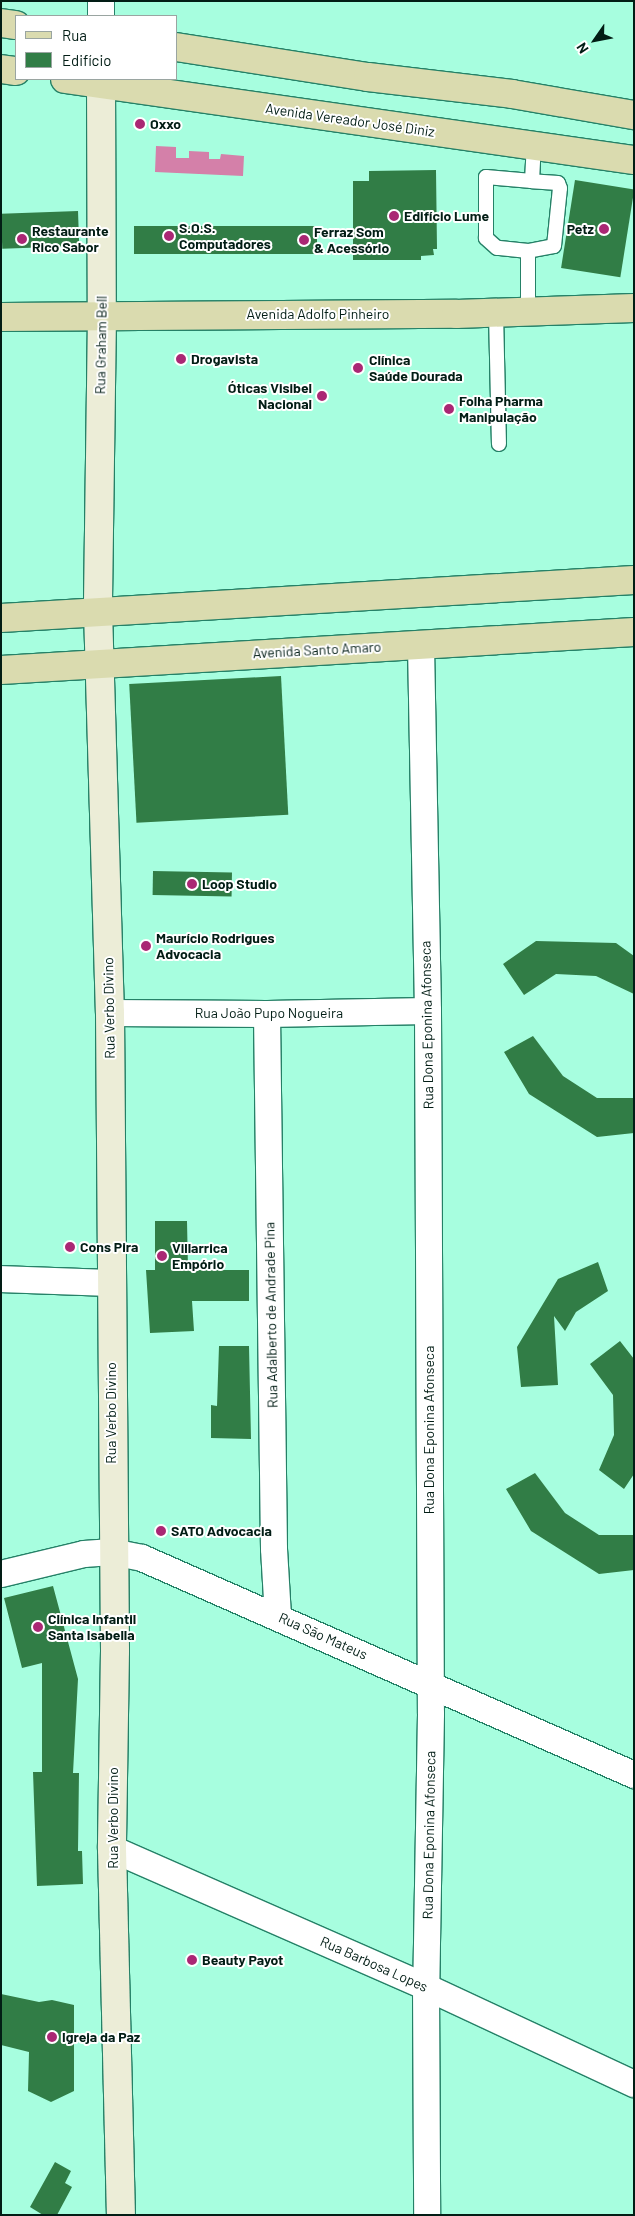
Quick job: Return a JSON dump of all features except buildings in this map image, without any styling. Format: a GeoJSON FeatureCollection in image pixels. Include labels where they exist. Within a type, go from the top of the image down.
{"type":"FeatureCollection","features":[{"type":"Feature","properties":{"kind":"main road"},"geometry":{"type":"LineString","coordinates":[[1,23],[15,25]]}},
{"type":"Feature","properties":{"kind":"main road"},"geometry":{"type":"LineString","coordinates":[[178,47],[368,77],[512,94],[634,114]]}},
{"type":"Feature","properties":{"kind":"main road"},"geometry":{"type":"LineString","coordinates":[[1,69],[15,71]]}},
{"type":"Feature","properties":{"kind":"main road","name":"Avenida Vereador José Diniz"},"geometry":{"type":"LineString","coordinates":[[77,80],[634,160]]}},
{"type":"Feature","properties":{"kind":"main road","name":"Avenida Adolfo Pinheiro"},"geometry":{"type":"LineString","coordinates":[[1,317],[496,313],[634,308]]}},
{"type":"Feature","properties":{"kind":"main road"},"geometry":{"type":"LineString","coordinates":[[1,618],[634,580]]}},
{"type":"Feature","properties":{"kind":"main road","name":"Avenida Santo Amaro"},"geometry":{"type":"LineString","coordinates":[[1,670],[634,632]]}},
{"type":"Feature","properties":{"kind":"street"},"geometry":{"type":"LineString","coordinates":[[101,1],[101,15]]}},
{"type":"Feature","properties":{"kind":"street","name":"Rua Graham Bell"},"geometry":{"type":"LineString","coordinates":[[98,611],[102,315],[101,82]]}},
{"type":"Feature","properties":{"kind":"street","name":"Rua Verbo Divino"},"geometry":{"type":"LineString","coordinates":[[98,611],[98,663],[110,1013],[112,1552],[115,1651],[112,1849],[120,2215]]}},
{"type":"Feature","properties":{"kind":"street","name":"Rua Dona Eponina Afonseca"},"geometry":{"type":"LineString","coordinates":[[421,646],[428,1011],[430,1684],[426,1987],[427,2215]]}},
{"type":"Feature","properties":{"kind":"street","name":"Rua João Pupo Nogueira"},"geometry":{"type":"LineString","coordinates":[[110,1013],[267,1014],[428,1011]]}},
{"type":"Feature","properties":{"kind":"street","name":"Rua Adalberto de Andrade Pina"},"geometry":{"type":"LineString","coordinates":[[267,1014],[274,1549],[278,1616]]}},
{"type":"Feature","properties":{"kind":"street"},"geometry":{"type":"LineString","coordinates":[[1,1280],[111,1283]]}},
{"type":"Feature","properties":{"kind":"street","name":"Rua São Mateus"},"geometry":{"type":"LineString","coordinates":[[1,1574],[84,1554],[112,1552],[142,1558],[278,1616],[634,1775]]}},
{"type":"Feature","properties":{"kind":"street","name":"Rua Barbosa Lopes"},"geometry":{"type":"LineString","coordinates":[[112,1849],[426,1987],[634,2084]]}},
{"type":"Feature","properties":{"kind":"lane"},"geometry":{"type":"LineString","coordinates":[[532,181],[534,146]]}},
{"type":"Feature","properties":{"kind":"lane"},"geometry":{"type":"LineString","coordinates":[[486,177],[558,183],[557,240],[554,246],[547,250],[528,251],[497,248],[486,238],[486,177]]}},
{"type":"Feature","properties":{"kind":"lane"},"geometry":{"type":"LineString","coordinates":[[528,251],[528,312]]}},
{"type":"Feature","properties":{"kind":"lane"},"geometry":{"type":"LineString","coordinates":[[496,313],[499,444]]}},
{"type":"Feature","properties":{"kind":"shaded area"},"geometry":{"type":"Polygon","coordinates":[[[156,146],[176,147],[176,158],[189,158],[189,151],[209,152],[209,159],[220,159],[221,154],[244,156],[243,176],[155,172],[156,146]]]}},
{"type":"Feature","properties":{"kind":"place","name":"Oxxo"},"geometry":{"type":"Point","coordinates":[140,124]}},
{"type":"Feature","properties":{"kind":"place","name":"Edifício Lume"},"geometry":{"type":"Point","coordinates":[394,216]}},
{"type":"Feature","properties":{"kind":"place","name":"Petz"},"geometry":{"type":"Point","coordinates":[604,229]}},
{"type":"Feature","properties":{"kind":"place","name":"S.O.S. Computadores"},"geometry":{"type":"Point","coordinates":[169,236]}},
{"type":"Feature","properties":{"kind":"place","name":"Restaurante Rico Sabor"},"geometry":{"type":"Point","coordinates":[22,239]}},
{"type":"Feature","properties":{"kind":"place","name":"Ferraz Som & Acessório"},"geometry":{"type":"Point","coordinates":[304,240]}},
{"type":"Feature","properties":{"kind":"place","name":"Drogavista"},"geometry":{"type":"Point","coordinates":[181,359]}},
{"type":"Feature","properties":{"kind":"place","name":"Clínica Saúde Dourada"},"geometry":{"type":"Point","coordinates":[358,368]}},
{"type":"Feature","properties":{"kind":"place","name":"Óticas Visibel Nacional"},"geometry":{"type":"Point","coordinates":[322,396]}},
{"type":"Feature","properties":{"kind":"place","name":"Folha Pharma Manipulação"},"geometry":{"type":"Point","coordinates":[449,409]}},
{"type":"Feature","properties":{"kind":"place","name":"Loop Studio"},"geometry":{"type":"Point","coordinates":[192,884]}},
{"type":"Feature","properties":{"kind":"place","name":"Maurício Rodrigues Advocacia"},"geometry":{"type":"Point","coordinates":[146,946]}},
{"type":"Feature","properties":{"kind":"place","name":"Cons Pira"},"geometry":{"type":"Point","coordinates":[70,1247]}},
{"type":"Feature","properties":{"kind":"place","name":"Villarrica Empório"},"geometry":{"type":"Point","coordinates":[162,1256]}},
{"type":"Feature","properties":{"kind":"place","name":"SATO Advocacia"},"geometry":{"type":"Point","coordinates":[161,1531]}},
{"type":"Feature","properties":{"kind":"place","name":"Clínica Infantil Santa Isabella"},"geometry":{"type":"Point","coordinates":[38,1627]}},
{"type":"Feature","properties":{"kind":"place","name":"Beauty Payot"},"geometry":{"type":"Point","coordinates":[192,1960]}},
{"type":"Feature","properties":{"kind":"place","name":"Igreja da Paz"},"geometry":{"type":"Point","coordinates":[52,2037]}}]}
